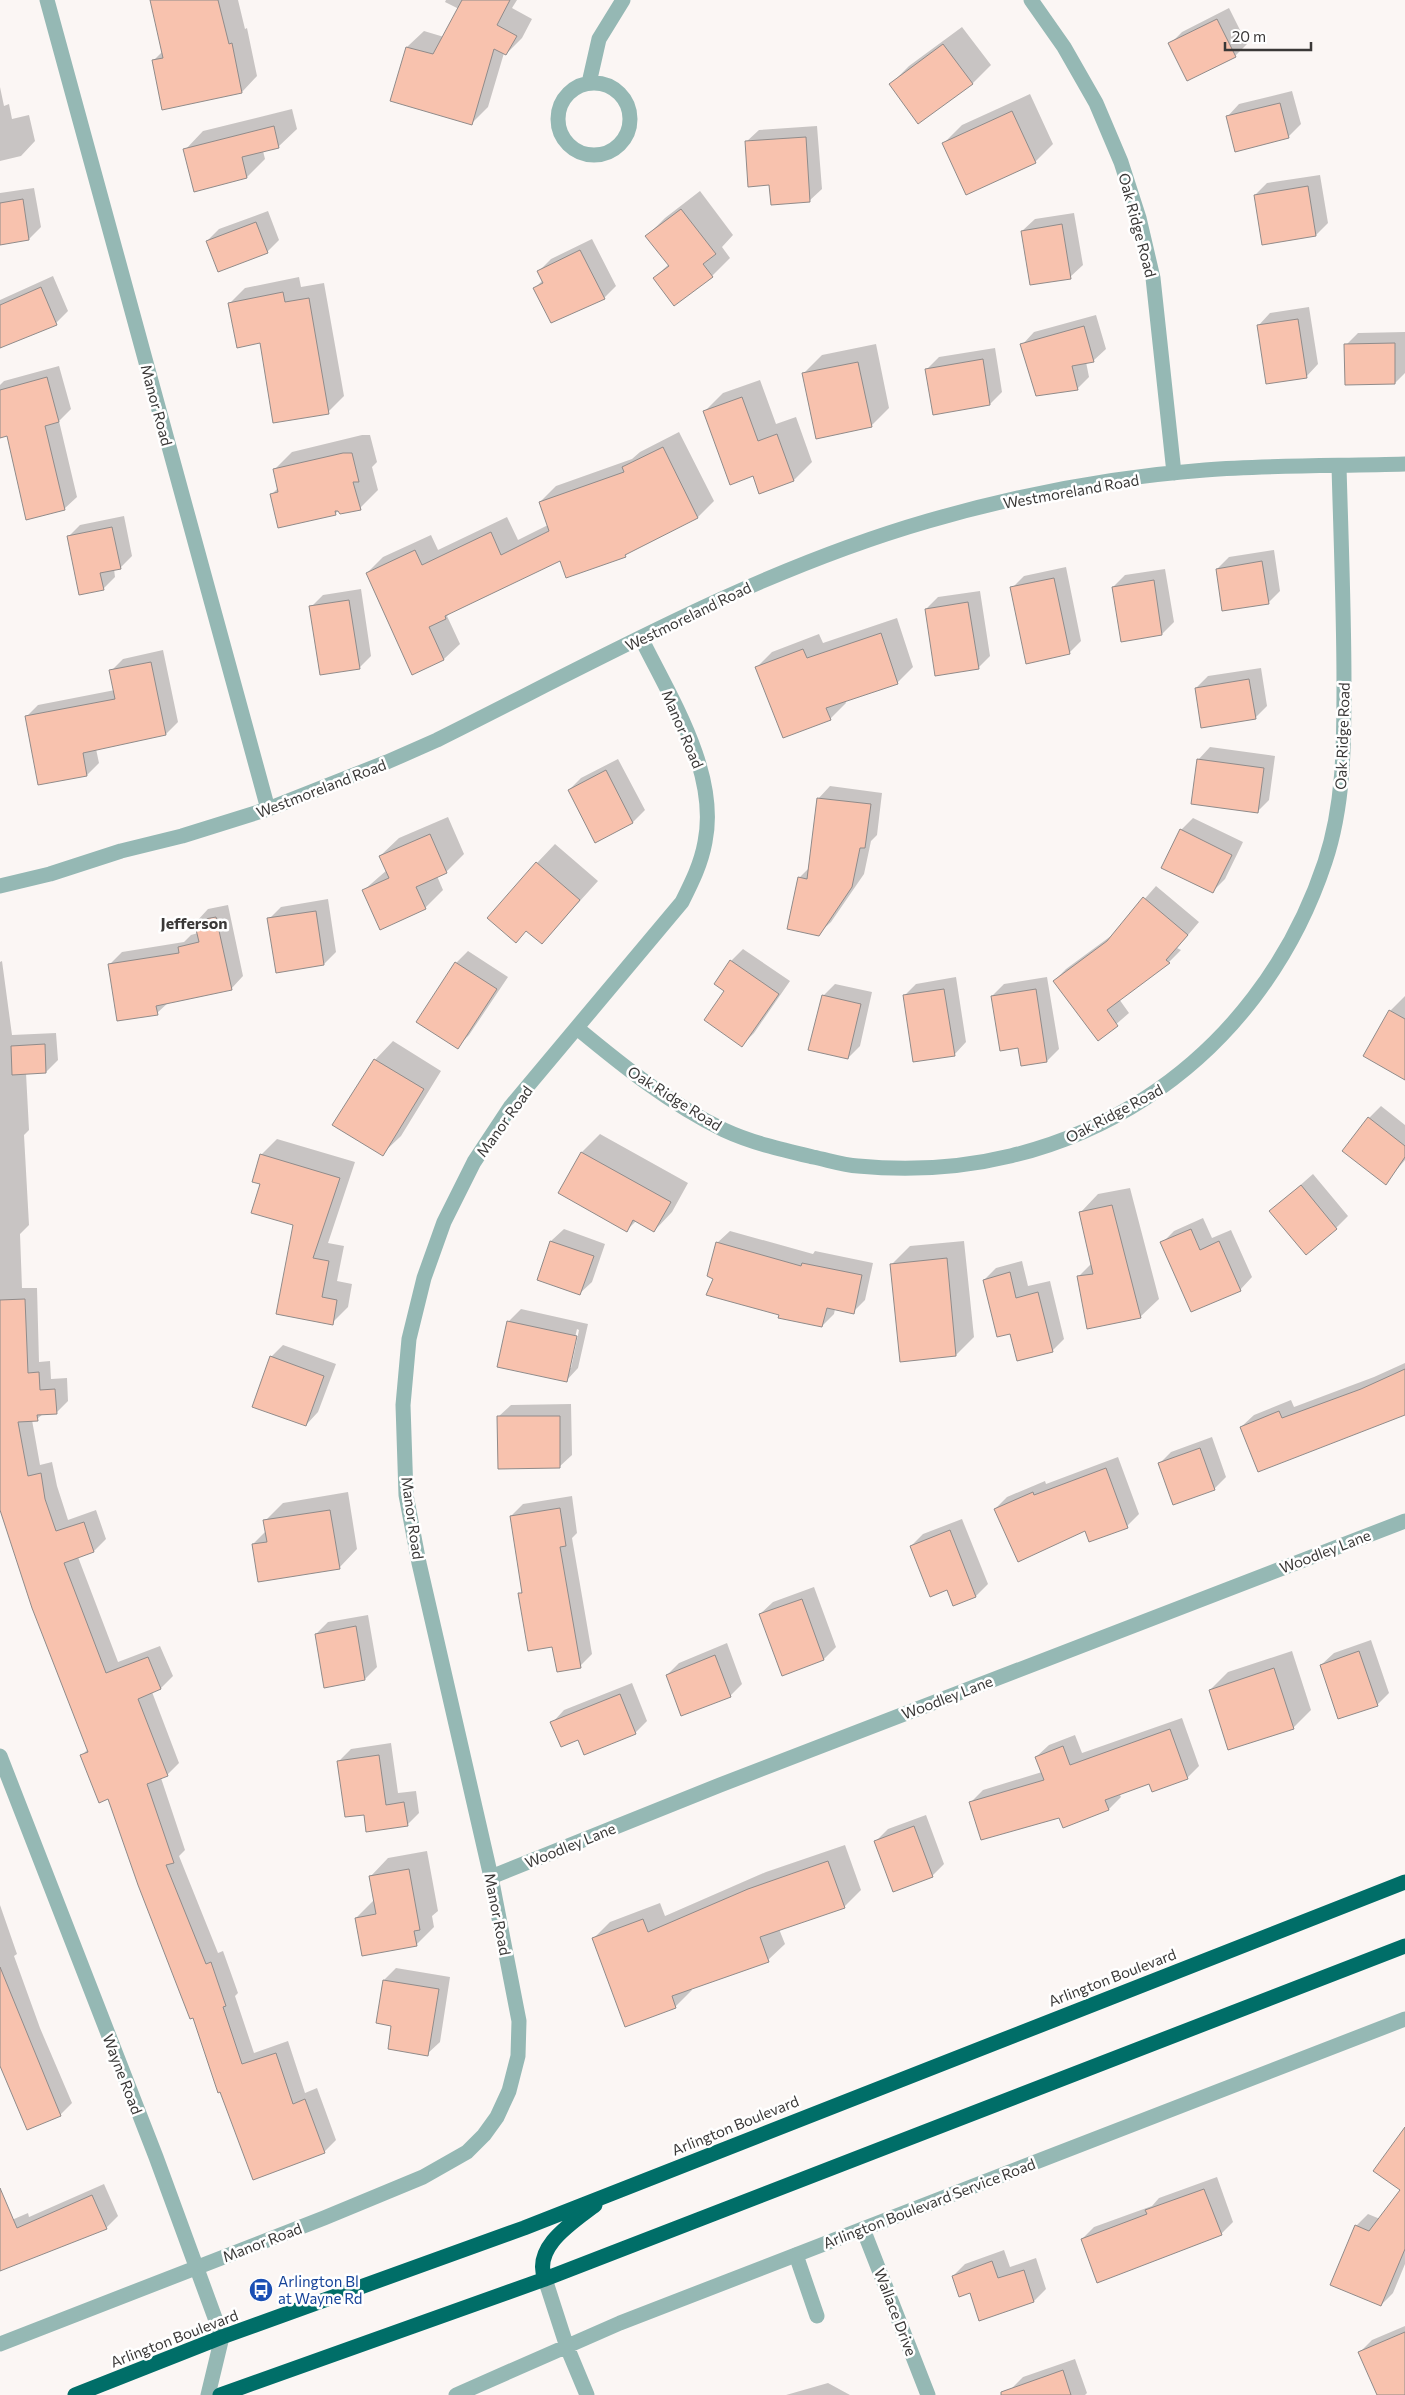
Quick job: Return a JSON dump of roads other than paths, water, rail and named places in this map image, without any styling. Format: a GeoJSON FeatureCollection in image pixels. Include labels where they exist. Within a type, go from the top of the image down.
{"type":"FeatureCollection","features":[{"type":"Feature","properties":{"kind":"highway","name":"Arlington Boulevard"},"geometry":{"type":"LineString","coordinates":[[76,2395],[222,2338],[524,2228],[1405,1882]]}},
{"type":"Feature","properties":{"kind":"highway"},"geometry":{"type":"LineString","coordinates":[[220,2395],[545,2279],[1405,1946]]}},
{"type":"Feature","properties":{"kind":"highway"},"geometry":{"type":"LineString","coordinates":[[545,2279],[542,2262],[551,2244],[569,2226],[610,2193]]}},
{"type":"Feature","properties":{"kind":"street","name":"Manor Road"},"geometry":{"type":"LineString","coordinates":[[47,0],[268,809]]}},
{"type":"Feature","properties":{"kind":"street"},"geometry":{"type":"LineString","coordinates":[[589,82],[600,39],[623,0]]}},
{"type":"Feature","properties":{"kind":"street","name":"Oak Ridge Road"},"geometry":{"type":"LineString","coordinates":[[1031,0],[1064,47],[1096,103],[1121,162],[1139,218],[1153,278],[1174,473]]}},
{"type":"Feature","properties":{"kind":"street"},"geometry":{"type":"LineString","coordinates":[[589,82],[605,84],[616,89],[628,105],[631,118],[629,132],[622,144],[611,152],[591,155],[578,152],[567,143],[560,132],[558,119],[560,106],[567,94],[578,86],[589,82]]}},
{"type":"Feature","properties":{"kind":"street","name":"Westmoreland Road"},"geometry":{"type":"LineString","coordinates":[[0,886],[50,874],[121,851],[182,836],[268,809],[437,740],[744,588],[830,553],[927,522],[1071,488],[1174,473],[1405,464]]}},
{"type":"Feature","properties":{"kind":"street","name":"Oak Ridge Road"},"geometry":{"type":"LineString","coordinates":[[577,1028],[633,1074],[726,1131],[777,1149],[855,1166],[907,1169],[968,1165],[1028,1153],[1079,1135],[1160,1090],[1220,1039],[1249,1006],[1283,957],[1310,906],[1326,859],[1336,820],[1344,766],[1344,640],[1339,466]]}},
{"type":"Feature","properties":{"kind":"street","name":"Manor Road"},"geometry":{"type":"LineString","coordinates":[[196,2268],[423,2177],[467,2152],[484,2135],[497,2117],[510,2091],[518,2056],[519,2021],[491,1877],[419,1563],[406,1495],[404,1405],[409,1339],[424,1278],[444,1222],[474,1162],[511,1106],[682,902],[696,874],[706,840],[708,804],[702,771],[682,721],[641,638]]}},
{"type":"Feature","properties":{"kind":"street","name":"Woodley Lane"},"geometry":{"type":"LineString","coordinates":[[491,1877],[729,1781],[1405,1521]]}},
{"type":"Feature","properties":{"kind":"street","name":"Wayne Road"},"geometry":{"type":"LineString","coordinates":[[0,1756],[156,2157],[222,2338]]}},
{"type":"Feature","properties":{"kind":"street","name":"Arlington Boulevard Service Road"},"geometry":{"type":"LineString","coordinates":[[456,2395],[620,2323],[1405,2019]]}},
{"type":"Feature","properties":{"kind":"street","name":"Wallace Drive"},"geometry":{"type":"LineString","coordinates":[[864,2229],[928,2395]]}},
{"type":"Feature","properties":{"kind":"street"},"geometry":{"type":"LineString","coordinates":[[796,2255],[817,2316]]}},
{"type":"Feature","properties":{"kind":"street"},"geometry":{"type":"LineString","coordinates":[[0,2344],[196,2268]]}},
{"type":"Feature","properties":{"kind":"street"},"geometry":{"type":"LineString","coordinates":[[545,2279],[568,2347],[587,2395]]}},
{"type":"Feature","properties":{"kind":"street"},"geometry":{"type":"LineString","coordinates":[[208,2395],[222,2338]]}},
{"type":"Feature","properties":{"kind":"place","name":"Arlington Bl at Wayne Rd"},"geometry":{"type":"Point","coordinates":[261,2290]}},
{"type":"Feature","properties":{"kind":"district","name":"Jefferson"},"geometry":{"type":"Point","coordinates":[194,922]}}]}
